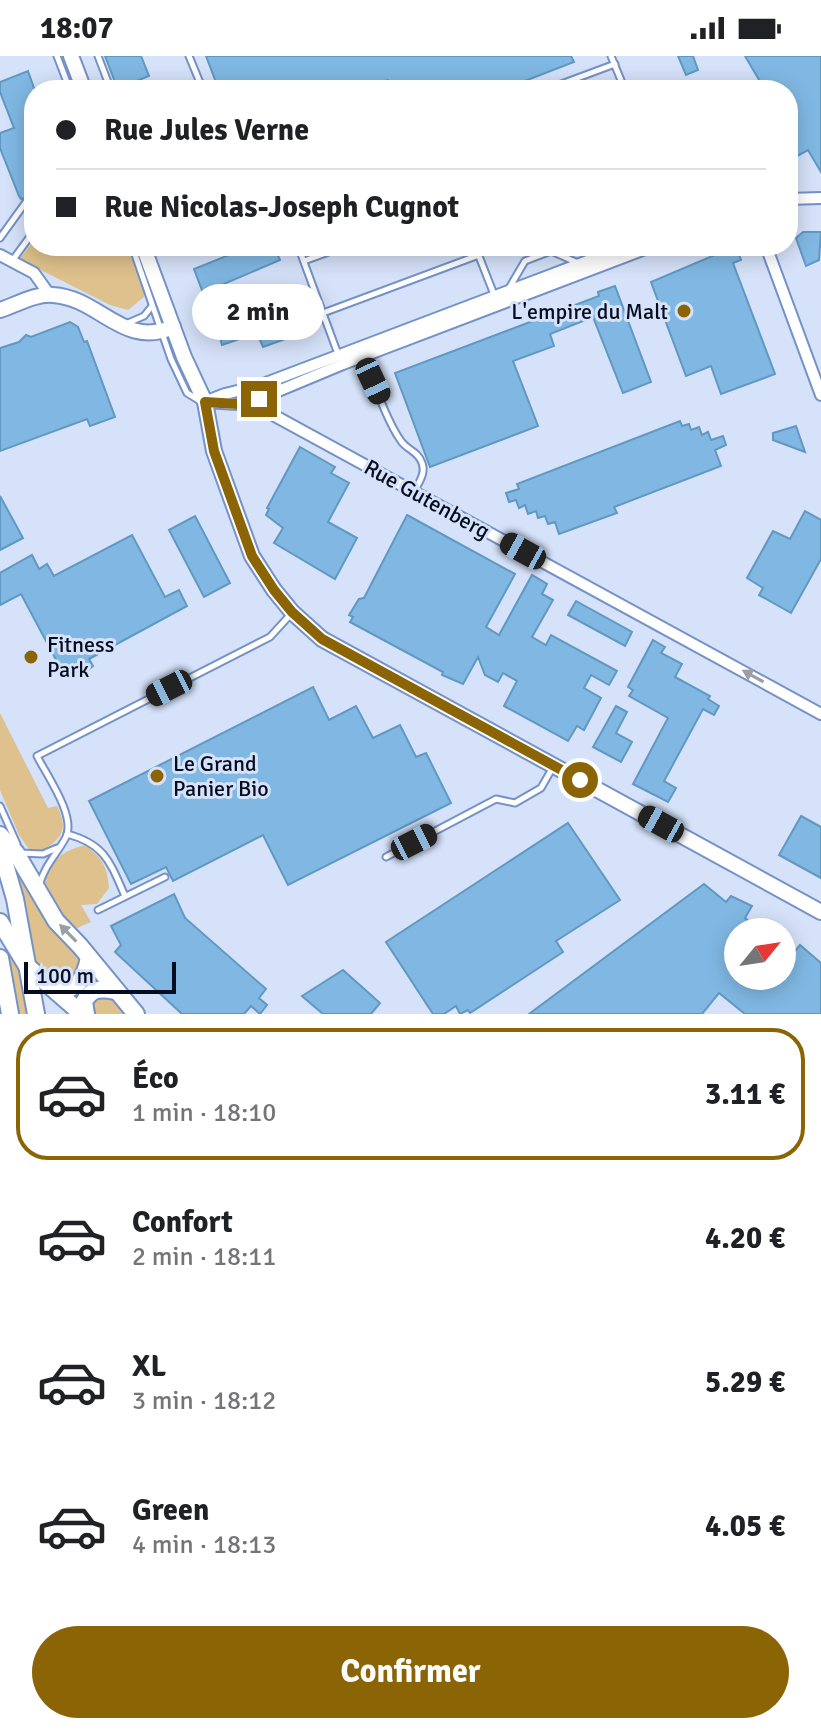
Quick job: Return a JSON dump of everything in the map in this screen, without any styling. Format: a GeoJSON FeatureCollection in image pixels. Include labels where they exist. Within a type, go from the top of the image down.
{"type":"FeatureCollection","features":[{"type":"Feature","properties":{"kind":"main road"},"geometry":{"type":"LineString","coordinates":[[71,56],[80,80]]}},
{"type":"Feature","properties":{"kind":"main road"},"geometry":{"type":"LineString","coordinates":[[146,256],[168,329],[205,402],[214,451],[252,556],[292,612],[322,639],[821,912]]}},
{"type":"Feature","properties":{"kind":"main road"},"geometry":{"type":"LineString","coordinates":[[0,310],[49,294],[82,302],[135,332],[168,329]]}},
{"type":"Feature","properties":{"kind":"main road"},"geometry":{"type":"LineString","coordinates":[[0,835],[56,921],[136,1014]]}},
{"type":"Feature","properties":{"kind":"main road"},"geometry":{"type":"LineString","coordinates":[[13,851],[15,899],[36,1014]]}},
{"type":"Feature","properties":{"kind":"main road"},"geometry":{"type":"LineString","coordinates":[[0,922],[27,966],[84,1014]]}},
{"type":"Feature","properties":{"kind":"main road"},"geometry":{"type":"LineString","coordinates":[[0,958],[10,1014]]}},
{"type":"Feature","properties":{"kind":"main road"},"geometry":{"type":"LineString","coordinates":[[56,991],[65,991],[79,984],[89,958]]}},
{"type":"Feature","properties":{"kind":"main road"},"geometry":{"type":"LineString","coordinates":[[84,1014],[84,1002],[92,992],[97,989],[115,991]]}},
{"type":"Feature","properties":{"kind":"street"},"geometry":{"type":"LineString","coordinates":[[798,199],[821,198]]}},
{"type":"Feature","properties":{"kind":"street"},"geometry":{"type":"LineString","coordinates":[[0,255],[34,273],[49,294]]}},
{"type":"Feature","properties":{"kind":"street"},"geometry":{"type":"LineString","coordinates":[[496,301],[507,291],[598,256]]}},
{"type":"Feature","properties":{"kind":"street"},"geometry":{"type":"LineString","coordinates":[[205,402],[341,359],[496,301],[599,256]]}},
{"type":"Feature","properties":{"kind":"street"},"geometry":{"type":"LineString","coordinates":[[770,256],[821,395]]}},
{"type":"Feature","properties":{"kind":"street"},"geometry":{"type":"LineString","coordinates":[[205,402],[237,404],[261,398],[341,359]]}},
{"type":"Feature","properties":{"kind":"street"},"geometry":{"type":"LineString","coordinates":[[258,386],[261,398]]}},
{"type":"Feature","properties":{"kind":"street","name":"Rue Gutenberg"},"geometry":{"type":"LineString","coordinates":[[261,398],[275,416],[821,714]]}},
{"type":"Feature","properties":{"kind":"lane"},"geometry":{"type":"LineString","coordinates":[[57,56],[66,80]]}},
{"type":"Feature","properties":{"kind":"lane"},"geometry":{"type":"LineString","coordinates":[[98,56],[107,80]]}},
{"type":"Feature","properties":{"kind":"lane"},"geometry":{"type":"LineString","coordinates":[[189,56],[199,80]]}},
{"type":"Feature","properties":{"kind":"lane"},"geometry":{"type":"LineString","coordinates":[[611,56],[621,80]]}},
{"type":"Feature","properties":{"kind":"lane"},"geometry":{"type":"LineString","coordinates":[[572,80],[615,64]]}},
{"type":"Feature","properties":{"kind":"lane"},"geometry":{"type":"LineString","coordinates":[[0,238],[24,205]]}},
{"type":"Feature","properties":{"kind":"lane"},"geometry":{"type":"LineString","coordinates":[[11,261],[24,244]]}},
{"type":"Feature","properties":{"kind":"lane"},"geometry":{"type":"LineString","coordinates":[[136,256],[153,306],[168,329]]}},
{"type":"Feature","properties":{"kind":"lane"},"geometry":{"type":"LineString","coordinates":[[302,256],[341,359]]}},
{"type":"Feature","properties":{"kind":"lane"},"geometry":{"type":"LineString","coordinates":[[304,261],[318,256]]}},
{"type":"Feature","properties":{"kind":"lane"},"geometry":{"type":"LineString","coordinates":[[323,313],[476,256]]}},
{"type":"Feature","properties":{"kind":"lane"},"geometry":{"type":"LineString","coordinates":[[479,256],[496,301]]}},
{"type":"Feature","properties":{"kind":"lane"},"geometry":{"type":"LineString","coordinates":[[507,291],[525,261],[538,256]]}},
{"type":"Feature","properties":{"kind":"lane"},"geometry":{"type":"LineString","coordinates":[[562,256],[578,263]]}},
{"type":"Feature","properties":{"kind":"lane"},"geometry":{"type":"LineString","coordinates":[[121,326],[144,316],[153,306]]}},
{"type":"Feature","properties":{"kind":"lane"},"geometry":{"type":"LineString","coordinates":[[362,351],[402,442],[417,453],[423,465],[423,474],[414,492]]}},
{"type":"Feature","properties":{"kind":"lane"},"geometry":{"type":"LineString","coordinates":[[38,891],[43,869],[70,825],[37,756],[270,637],[292,612]]}},
{"type":"Feature","properties":{"kind":"lane"},"geometry":{"type":"LineString","coordinates":[[386,857],[496,799],[515,803],[541,788],[554,766]]}},
{"type":"Feature","properties":{"kind":"lane"},"geometry":{"type":"LineString","coordinates":[[0,806],[13,851],[43,854],[58,848]]}},
{"type":"Feature","properties":{"kind":"lane"},"geometry":{"type":"LineString","coordinates":[[67,834],[95,845],[107,857],[125,896]]}},
{"type":"Feature","properties":{"kind":"lane"},"geometry":{"type":"LineString","coordinates":[[98,910],[165,877]]}},
{"type":"Feature","properties":{"kind":"shaded area"},"geometry":{"type":"Polygon","coordinates":[[[24,253],[24,256],[131,256],[145,296],[128,310],[110,305],[19,259],[24,253]]]}},
{"type":"Feature","properties":{"kind":"shaded area"},"geometry":{"type":"Polygon","coordinates":[[[0,713],[48,808],[57,806],[61,814],[61,833],[41,852],[29,849],[19,835],[0,790],[0,713]]]}},
{"type":"Feature","properties":{"kind":"shaded area"},"geometry":{"type":"Polygon","coordinates":[[[85,845],[103,864],[109,888],[97,904],[81,905],[91,922],[75,929],[64,918],[45,882],[59,857],[85,845]]]}},
{"type":"Feature","properties":{"kind":"shaded area"},"geometry":{"type":"Polygon","coordinates":[[[11,854],[77,955],[80,964],[72,982],[56,983],[36,967],[11,854]]]}},
{"type":"Feature","properties":{"kind":"shaded area"},"geometry":{"type":"Polygon","coordinates":[[[6,953],[23,970],[30,1014],[16,1014],[6,953]]]}},
{"type":"Feature","properties":{"kind":"shaded area"},"geometry":{"type":"Polygon","coordinates":[[[98,994],[112,997],[128,1014],[91,1014],[93,998],[98,994]]]}},
{"type":"Feature","properties":{"kind":"building"},"geometry":{"type":"Polygon","coordinates":[[[105,56],[141,56],[149,76],[139,80],[114,80],[105,56]]]}},
{"type":"Feature","properties":{"kind":"building"},"geometry":{"type":"Polygon","coordinates":[[[206,56],[571,56],[574,62],[527,80],[215,80],[206,56]]]}},
{"type":"Feature","properties":{"kind":"building"},"geometry":{"type":"Polygon","coordinates":[[[678,56],[693,56],[698,70],[686,75],[678,56]]]}},
{"type":"Feature","properties":{"kind":"building"},"geometry":{"type":"Polygon","coordinates":[[[745,56],[821,56],[821,172],[808,150],[798,156],[798,80],[759,80],[745,56]]]}},
{"type":"Feature","properties":{"kind":"building"},"geometry":{"type":"Polygon","coordinates":[[[28,71],[31,80],[24,80],[24,198],[21,199],[0,148],[0,133],[14,128],[0,92],[0,82],[28,71]]]}},
{"type":"Feature","properties":{"kind":"building"},"geometry":{"type":"Polygon","coordinates":[[[803,232],[821,232],[819,260],[806,266],[798,236],[803,232]]]}},
{"type":"Feature","properties":{"kind":"building"},"geometry":{"type":"Polygon","coordinates":[[[226,256],[278,256],[280,260],[203,293],[194,269],[226,256]]]}},
{"type":"Feature","properties":{"kind":"building"},"geometry":{"type":"Polygon","coordinates":[[[712,256],[740,256],[741,260],[733,263],[775,374],[721,394],[711,366],[686,376],[651,282],[712,256]]]}},
{"type":"Feature","properties":{"kind":"building"},"geometry":{"type":"Polygon","coordinates":[[[615,286],[651,382],[623,393],[593,317],[550,334],[554,346],[513,361],[538,426],[430,467],[395,373],[599,296],[598,292],[615,286]]]}},
{"type":"Feature","properties":{"kind":"building"},"geometry":{"type":"Polygon","coordinates":[[[267,299],[277,325],[285,322],[291,337],[263,347],[257,333],[222,345],[217,326],[250,313],[248,307],[267,299]]]}},
{"type":"Feature","properties":{"kind":"building"},"geometry":{"type":"Polygon","coordinates":[[[70,322],[78,327],[84,342],[87,341],[115,417],[90,426],[87,419],[0,451],[0,348],[19,342],[26,335],[31,337],[70,322]]]}},
{"type":"Feature","properties":{"kind":"building"},"geometry":{"type":"Polygon","coordinates":[[[680,421],[682,426],[689,424],[691,430],[699,427],[702,435],[708,432],[711,440],[723,436],[726,445],[715,450],[721,466],[614,507],[617,513],[559,534],[555,522],[548,524],[545,516],[538,518],[536,511],[528,514],[525,505],[519,508],[516,500],[509,502],[506,493],[519,489],[517,484],[680,421]]]}},
{"type":"Feature","properties":{"kind":"building"},"geometry":{"type":"Polygon","coordinates":[[[796,426],[805,452],[773,440],[773,433],[796,426]]]}},
{"type":"Feature","properties":{"kind":"building"},"geometry":{"type":"Polygon","coordinates":[[[300,447],[335,467],[331,473],[349,483],[328,522],[357,538],[335,579],[274,543],[283,528],[266,515],[300,447]]]}},
{"type":"Feature","properties":{"kind":"building"},"geometry":{"type":"Polygon","coordinates":[[[0,496],[23,538],[0,550],[0,496]]]}},
{"type":"Feature","properties":{"kind":"building"},"geometry":{"type":"Polygon","coordinates":[[[805,511],[821,520],[821,559],[791,613],[759,595],[763,588],[747,578],[773,531],[790,539],[805,511]]]}},
{"type":"Feature","properties":{"kind":"building"},"geometry":{"type":"Polygon","coordinates":[[[407,515],[515,574],[486,627],[499,635],[532,575],[547,584],[542,594],[553,600],[532,637],[546,645],[551,635],[617,671],[609,685],[591,675],[584,688],[601,698],[584,730],[577,726],[568,741],[504,706],[517,681],[503,673],[498,682],[485,675],[478,657],[463,684],[350,622],[353,617],[349,615],[359,599],[364,598],[407,515]]]}},
{"type":"Feature","properties":{"kind":"building"},"geometry":{"type":"Polygon","coordinates":[[[195,516],[230,583],[204,597],[169,530],[195,516]]]}},
{"type":"Feature","properties":{"kind":"building"},"geometry":{"type":"Polygon","coordinates":[[[132,535],[165,597],[179,590],[187,606],[89,659],[93,666],[83,674],[76,675],[72,668],[63,673],[21,594],[0,605],[0,573],[32,555],[39,569],[47,564],[54,576],[132,535]]]}},
{"type":"Feature","properties":{"kind":"building"},"geometry":{"type":"Polygon","coordinates":[[[576,601],[632,632],[625,646],[568,615],[576,601]]]}},
{"type":"Feature","properties":{"kind":"building"},"geometry":{"type":"Polygon","coordinates":[[[653,640],[665,647],[661,653],[682,664],[675,677],[710,696],[708,699],[719,706],[714,715],[703,709],[664,781],[676,788],[668,802],[633,784],[668,718],[629,696],[633,690],[628,687],[653,640]]]}},
{"type":"Feature","properties":{"kind":"building"},"geometry":{"type":"Polygon","coordinates":[[[313,687],[329,720],[356,706],[373,738],[400,725],[416,757],[426,753],[451,803],[288,885],[263,835],[173,881],[166,867],[131,884],[89,801],[313,687]]]}},
{"type":"Feature","properties":{"kind":"building"},"geometry":{"type":"Polygon","coordinates":[[[616,706],[627,712],[616,733],[632,742],[621,762],[593,747],[616,706]]]}},
{"type":"Feature","properties":{"kind":"building"},"geometry":{"type":"Polygon","coordinates":[[[801,816],[821,827],[821,878],[779,855],[801,816]]]}},
{"type":"Feature","properties":{"kind":"building"},"geometry":{"type":"Polygon","coordinates":[[[568,823],[620,900],[556,941],[563,952],[470,1013],[468,1010],[460,1014],[456,1006],[444,1014],[433,1014],[386,942],[568,823]]]}},
{"type":"Feature","properties":{"kind":"building"},"geometry":{"type":"Polygon","coordinates":[[[704,884],[726,902],[731,896],[752,906],[745,918],[724,918],[724,990],[796,990],[796,950],[800,945],[821,963],[821,1014],[745,1014],[719,993],[702,1014],[529,1014],[704,884]]]}},
{"type":"Feature","properties":{"kind":"building"},"geometry":{"type":"Polygon","coordinates":[[[174,894],[185,918],[266,989],[259,998],[267,1005],[260,1014],[251,1006],[244,1014],[182,1014],[115,952],[121,945],[111,926],[174,894]]]}},
{"type":"Feature","properties":{"kind":"building"},"geometry":{"type":"Polygon","coordinates":[[[343,970],[380,1003],[371,1014],[323,1014],[302,996],[343,970]]]}},
{"type":"Feature","properties":{"kind":"place","name":"L'empire du Malt"},"geometry":{"type":"Point","coordinates":[684,311]}},
{"type":"Feature","properties":{"kind":"place","name":"Fitness Park"},"geometry":{"type":"Point","coordinates":[31,657]}},
{"type":"Feature","properties":{"kind":"place","name":"Le Grand Panier Bio"},"geometry":{"type":"Point","coordinates":[157,776]}},
{"type":"Feature","properties":{"kind":"route"},"geometry":{"type":"LineString","coordinates":[[259,399],[237,404],[205,402],[210,437],[252,556],[292,612],[322,639],[580,780]]}}]}
